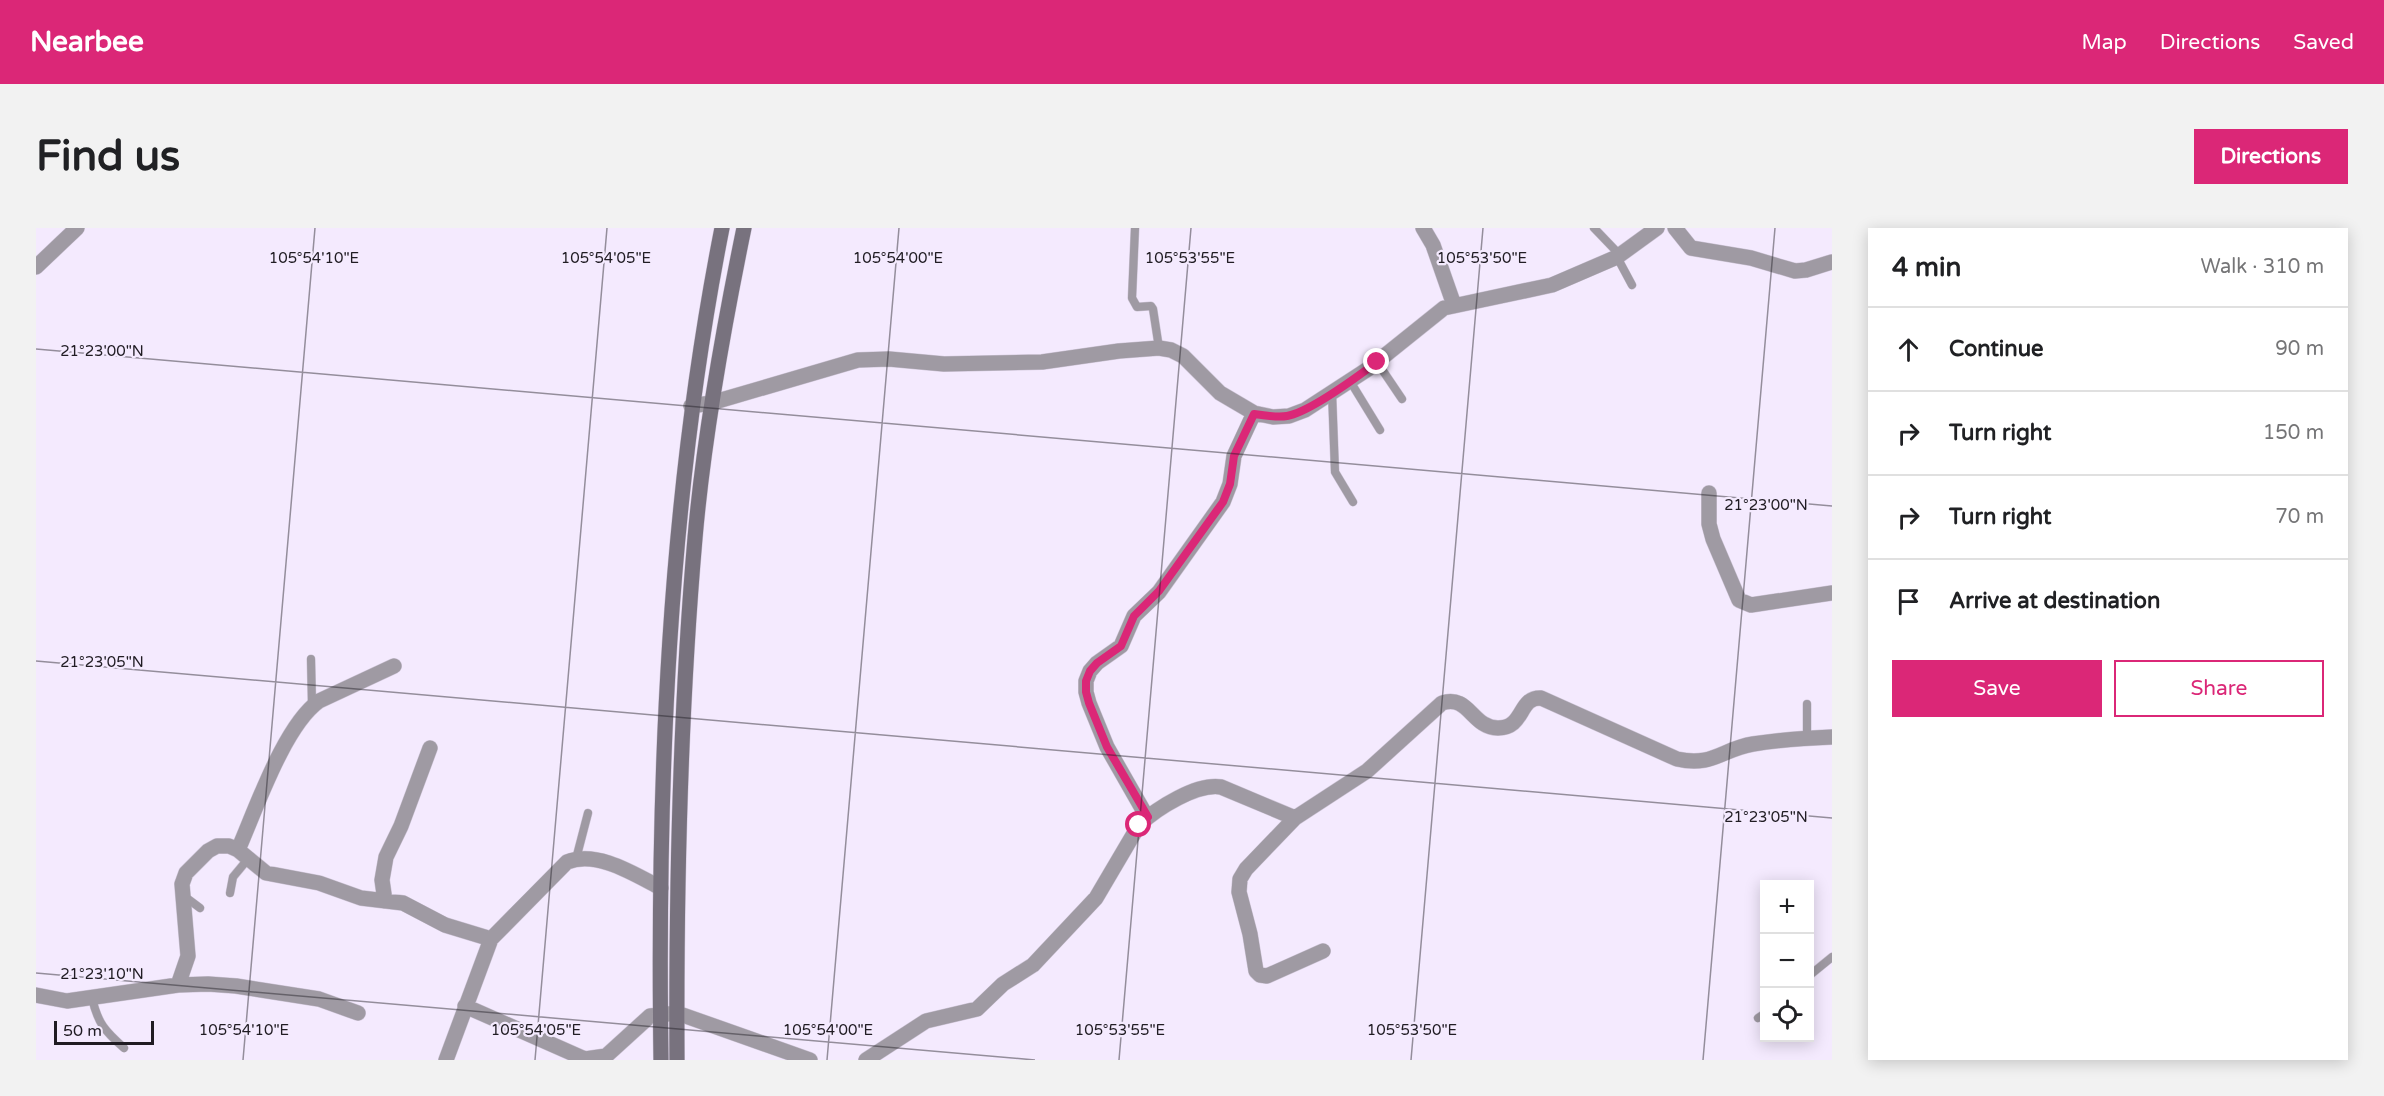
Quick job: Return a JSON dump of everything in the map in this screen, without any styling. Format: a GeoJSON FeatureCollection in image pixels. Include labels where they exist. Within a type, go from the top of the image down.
{"type":"FeatureCollection","features":[{"type":"Feature","properties":{"kind":"street"},"geometry":{"type":"LineString","coordinates":[[36,267],[77,228]]}},
{"type":"Feature","properties":{"kind":"street"},"geometry":{"type":"LineString","coordinates":[[660,1060],[663,763],[678,534],[692,406],[722,228]]}},
{"type":"Feature","properties":{"kind":"street"},"geometry":{"type":"LineString","coordinates":[[677,1060],[681,755],[695,536],[711,404],[744,228]]}},
{"type":"Feature","properties":{"kind":"street"},"geometry":{"type":"LineString","coordinates":[[1423,228],[1433,245],[1454,305]]}},
{"type":"Feature","properties":{"kind":"street"},"geometry":{"type":"LineString","coordinates":[[692,406],[711,404],[858,360],[889,359],[944,364],[1042,362],[1159,348],[1171,350],[1183,356],[1220,393],[1254,414],[1273,417],[1289,416],[1305,410],[1350,381],[1435,314],[1454,305],[1552,285],[1618,256],[1657,228]]}},
{"type":"Feature","properties":{"kind":"street"},"geometry":{"type":"LineString","coordinates":[[1675,228],[1691,248],[1751,258],[1795,271],[1832,262]]}},
{"type":"Feature","properties":{"kind":"street"},"geometry":{"type":"LineString","coordinates":[[1148,817],[1107,747],[1089,703],[1086,681],[1090,671],[1097,663],[1121,646],[1134,616],[1159,591],[1223,502],[1230,484],[1234,456],[1254,414]]}},
{"type":"Feature","properties":{"kind":"street"},"geometry":{"type":"LineString","coordinates":[[1709,493],[1709,524],[1713,539],[1739,600],[1751,605],[1832,593]]}},
{"type":"Feature","properties":{"kind":"street"},"geometry":{"type":"LineString","coordinates":[[243,854],[289,735],[312,706],[394,666]]}},
{"type":"Feature","properties":{"kind":"street"},"geometry":{"type":"LineString","coordinates":[[1323,951],[1267,976],[1260,975],[1256,971],[1250,934],[1241,907],[1240,879],[1246,868],[1295,818],[1367,771],[1447,701],[1458,701],[1478,720],[1497,728],[1509,727],[1518,720],[1528,702],[1533,698],[1541,698],[1677,759],[1693,763],[1710,760],[1752,744],[1832,737]]}},
{"type":"Feature","properties":{"kind":"street"},"geometry":{"type":"LineString","coordinates":[[385,901],[382,880],[386,857],[401,826],[430,748]]}},
{"type":"Feature","properties":{"kind":"street"},"geometry":{"type":"LineString","coordinates":[[866,1060],[926,1021],[977,1009],[1003,984],[1033,965],[1096,898],[1139,825],[1148,817],[1199,787],[1211,785],[1221,787],[1295,818]]}},
{"type":"Feature","properties":{"kind":"street"},"geometry":{"type":"LineString","coordinates":[[178,985],[188,956],[181,894],[182,884],[186,873],[208,851],[217,846],[229,846],[266,873],[319,883],[361,898],[403,903],[445,925],[491,939]]}},
{"type":"Feature","properties":{"kind":"street"},"geometry":{"type":"LineString","coordinates":[[446,1060],[491,939],[567,862],[586,859],[607,864],[661,888]]}},
{"type":"Feature","properties":{"kind":"street"},"geometry":{"type":"LineString","coordinates":[[36,994],[67,1002],[178,985],[236,986],[319,999],[358,1013]]}},
{"type":"Feature","properties":{"kind":"street"},"geometry":{"type":"LineString","coordinates":[[465,1006],[585,1059],[606,1056],[650,1016],[676,1013],[810,1060]]}},
{"type":"Feature","properties":{"kind":"lane"},"geometry":{"type":"LineString","coordinates":[[1135,228],[1132,298],[1137,307],[1151,306],[1154,309],[1159,348]]}},
{"type":"Feature","properties":{"kind":"lane"},"geometry":{"type":"LineString","coordinates":[[1594,228],[1618,256],[1632,285]]}},
{"type":"Feature","properties":{"kind":"lane"},"geometry":{"type":"LineString","coordinates":[[1377,362],[1402,399]]}},
{"type":"Feature","properties":{"kind":"lane"},"geometry":{"type":"LineString","coordinates":[[1350,381],[1380,430]]}},
{"type":"Feature","properties":{"kind":"lane"},"geometry":{"type":"LineString","coordinates":[[1332,392],[1335,472],[1353,502]]}},
{"type":"Feature","properties":{"kind":"lane"},"geometry":{"type":"LineString","coordinates":[[311,659],[312,706]]}},
{"type":"Feature","properties":{"kind":"lane"},"geometry":{"type":"LineString","coordinates":[[1807,704],[1807,738]]}},
{"type":"Feature","properties":{"kind":"lane"},"geometry":{"type":"LineString","coordinates":[[576,859],[588,813]]}},
{"type":"Feature","properties":{"kind":"lane"},"geometry":{"type":"LineString","coordinates":[[230,893],[233,877],[243,854]]}},
{"type":"Feature","properties":{"kind":"lane"},"geometry":{"type":"LineString","coordinates":[[181,894],[200,908]]}},
{"type":"Feature","properties":{"kind":"lane"},"geometry":{"type":"LineString","coordinates":[[1814,971],[1832,957]]}},
{"type":"Feature","properties":{"kind":"lane"},"geometry":{"type":"LineString","coordinates":[[92,998],[97,1018],[108,1033],[124,1048]]}},
{"type":"Feature","properties":{"kind":"route"},"geometry":{"type":"LineString","coordinates":[[1139,825],[1148,817],[1112,757],[1089,703],[1086,681],[1090,671],[1097,663],[1121,646],[1134,616],[1152,600],[1223,502],[1230,484],[1234,456],[1254,414],[1273,417],[1289,416],[1305,410],[1377,362]]}}]}
